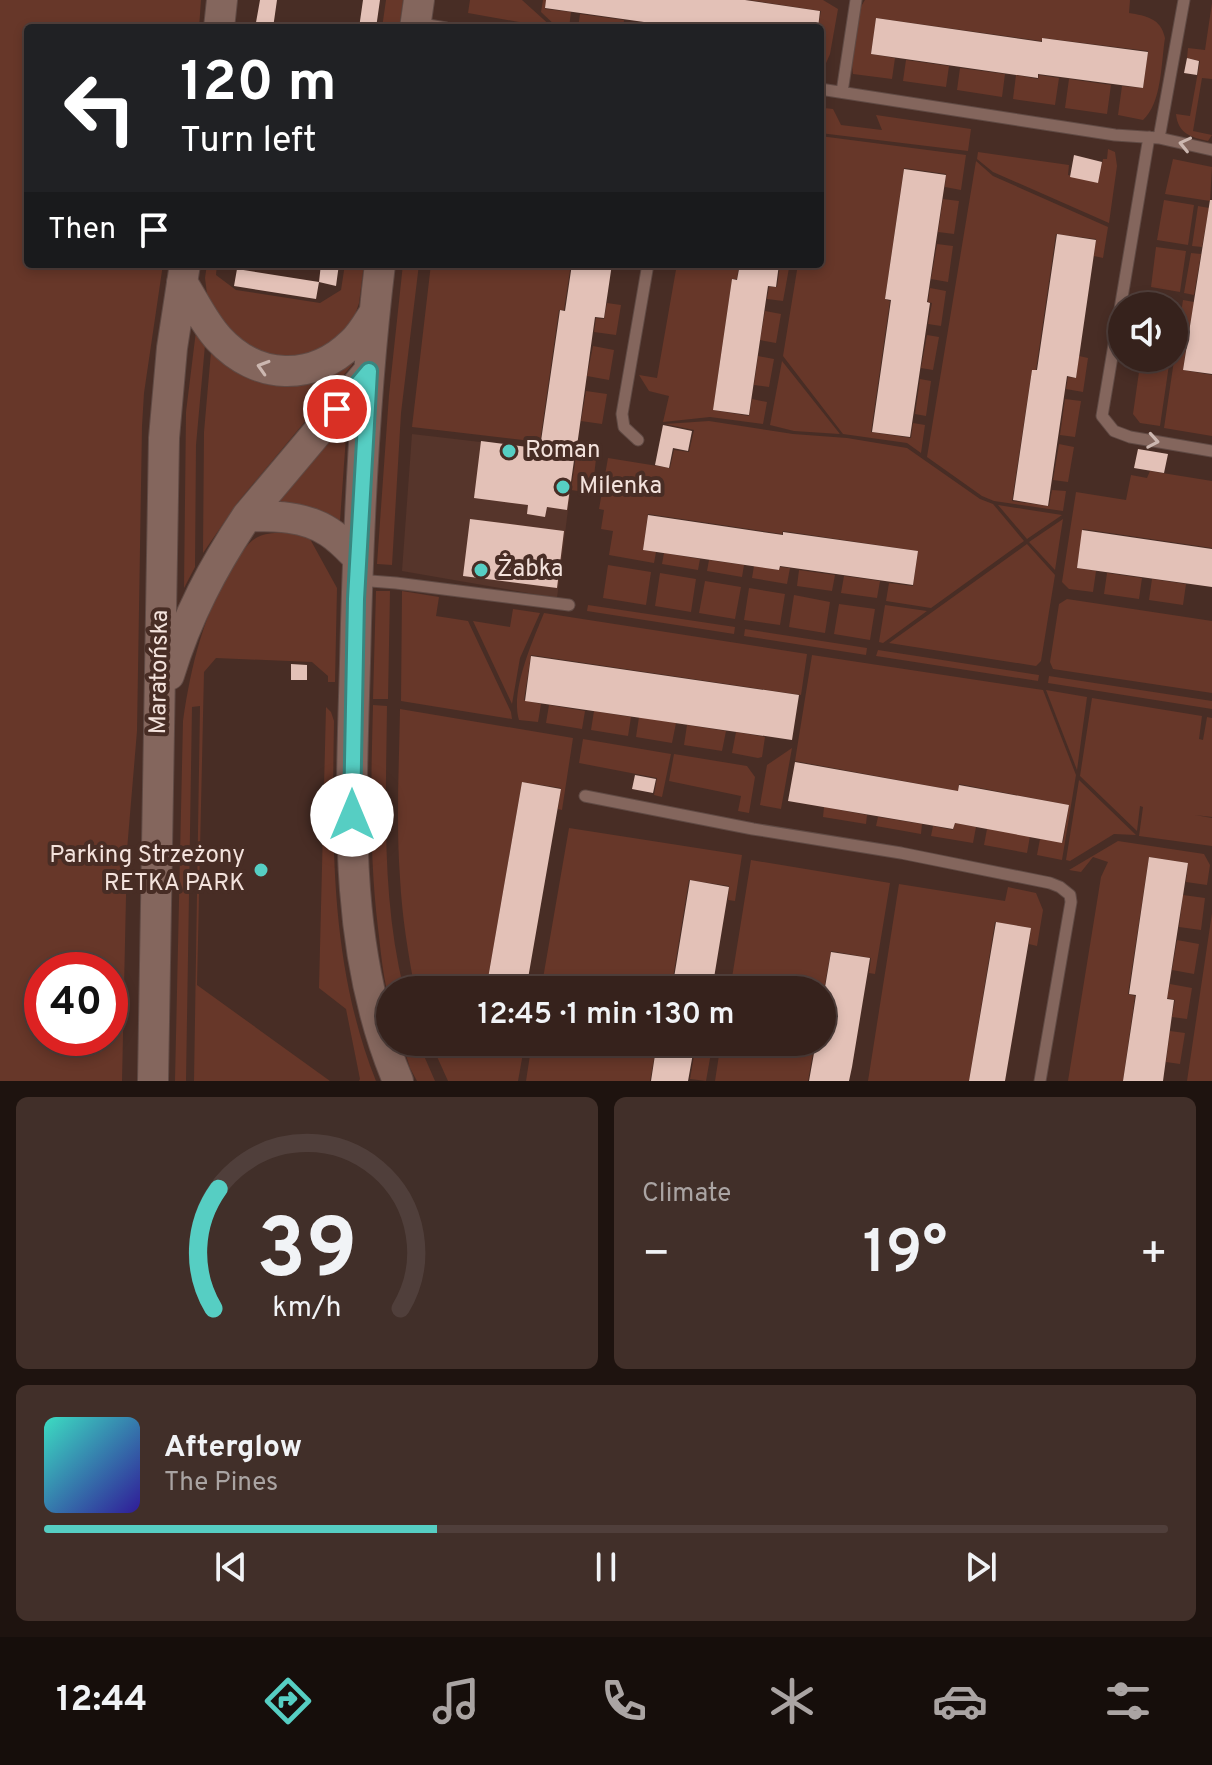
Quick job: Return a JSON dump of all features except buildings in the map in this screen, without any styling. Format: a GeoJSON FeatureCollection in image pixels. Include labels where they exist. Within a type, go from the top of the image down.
{"type":"FeatureCollection","features":[{"type":"Feature","properties":{"kind":"street"},"geometry":{"type":"LineString","coordinates":[[219,24],[222,0]]}},
{"type":"Feature","properties":{"kind":"street"},"geometry":{"type":"LineString","coordinates":[[380,268],[369,371],[358,569],[352,781],[355,896],[361,945],[373,1011],[398,1081]]}},
{"type":"Feature","properties":{"kind":"street"},"geometry":{"type":"LineString","coordinates":[[183,273],[220,341],[251,364],[275,371],[305,369],[334,357],[363,331],[374,313]]}},
{"type":"Feature","properties":{"kind":"street","name":"Maratońska"},"geometry":{"type":"LineString","coordinates":[[153,1081],[165,411],[183,273]]}},
{"type":"Feature","properties":{"kind":"street"},"geometry":{"type":"LineString","coordinates":[[160,703],[192,609],[218,561],[247,516],[369,371]]}},
{"type":"Feature","properties":{"kind":"street"},"geometry":{"type":"LineString","coordinates":[[247,516],[286,517],[326,530],[336,537],[358,569]]}},
{"type":"Feature","properties":{"kind":"lane"},"geometry":{"type":"LineString","coordinates":[[842,92],[856,0]]}},
{"type":"Feature","properties":{"kind":"lane"},"geometry":{"type":"LineString","coordinates":[[1184,0],[1154,137],[1102,416],[1114,431],[1130,437],[1212,451]]}},
{"type":"Feature","properties":{"kind":"lane"},"geometry":{"type":"LineString","coordinates":[[824,90],[1115,135],[1154,137],[1212,150]]}},
{"type":"Feature","properties":{"kind":"lane"},"geometry":{"type":"LineString","coordinates":[[638,440],[624,427],[622,414],[647,268]]}},
{"type":"Feature","properties":{"kind":"lane"},"geometry":{"type":"LineString","coordinates":[[358,569],[396,583],[569,605]]}},
{"type":"Feature","properties":{"kind":"lane"},"geometry":{"type":"LineString","coordinates":[[585,796],[753,829],[901,853],[1060,887],[1070,895],[1071,902],[1040,1081]]}},
{"type":"Feature","properties":{"kind":"shaded area"},"geometry":{"type":"Polygon","coordinates":[[[0,0],[201,0],[199,24],[24,24],[24,268],[162,268],[142,426],[137,731],[127,850],[125,952],[24,952],[24,1056],[123,1056],[122,1081],[0,1081],[0,0]]]}},
{"type":"Feature","properties":{"kind":"shaded area"},"geometry":{"type":"Polygon","coordinates":[[[386,0],[403,0],[400,24],[383,24],[386,0]]]}},
{"type":"Feature","properties":{"kind":"shaded area"},"geometry":{"type":"Polygon","coordinates":[[[470,0],[522,0],[549,24],[530,24],[468,13],[470,0]]]}},
{"type":"Feature","properties":{"kind":"shaded area"},"geometry":{"type":"Polygon","coordinates":[[[543,0],[546,0],[545,9],[571,12],[570,24],[554,24],[541,12],[543,0]]]}},
{"type":"Feature","properties":{"kind":"shaded area"},"geometry":{"type":"Polygon","coordinates":[[[749,0],[823,0],[838,9],[830,54],[824,68],[824,24],[819,24],[821,11],[749,0]]]}},
{"type":"Feature","properties":{"kind":"shaded area"},"geometry":{"type":"Polygon","coordinates":[[[865,0],[1130,0],[1129,13],[1156,22],[1165,38],[1154,104],[1143,120],[1118,115],[1122,86],[1143,88],[1148,51],[1043,38],[1041,41],[876,18],[871,54],[895,58],[892,79],[853,74],[854,36],[865,0]]]}},
{"type":"Feature","properties":{"kind":"shaded area"},"geometry":{"type":"Polygon","coordinates":[[[1212,3],[1212,79],[1202,78],[1193,131],[1212,135],[1208,141],[1183,130],[1176,114],[1190,116],[1200,61],[1187,58],[1188,48],[1205,50],[1212,3]]]}},
{"type":"Feature","properties":{"kind":"shaded area"},"geometry":{"type":"Polygon","coordinates":[[[580,14],[624,20],[624,24],[579,24],[580,14]]]}},
{"type":"Feature","properties":{"kind":"shaded area"},"geometry":{"type":"Polygon","coordinates":[[[906,60],[949,66],[946,87],[903,81],[906,60]]]}},
{"type":"Feature","properties":{"kind":"shaded area"},"geometry":{"type":"Polygon","coordinates":[[[960,68],[1005,74],[1002,97],[957,90],[960,68]]]}},
{"type":"Feature","properties":{"kind":"shaded area"},"geometry":{"type":"Polygon","coordinates":[[[1016,75],[1038,79],[1039,75],[1059,78],[1055,105],[1013,99],[1016,75]]]}},
{"type":"Feature","properties":{"kind":"shaded area"},"geometry":{"type":"Polygon","coordinates":[[[1069,79],[1111,85],[1107,114],[1065,108],[1069,79]]]}},
{"type":"Feature","properties":{"kind":"shaded area"},"geometry":{"type":"Polygon","coordinates":[[[824,108],[833,109],[841,125],[882,130],[876,115],[971,129],[968,151],[824,133],[824,108]]]}},
{"type":"Feature","properties":{"kind":"shaded area"},"geometry":{"type":"Polygon","coordinates":[[[824,137],[966,155],[961,190],[945,187],[946,174],[904,168],[885,299],[890,301],[871,432],[911,438],[913,423],[925,425],[921,453],[907,443],[843,434],[783,356],[797,268],[824,268],[824,137]]]}},
{"type":"Feature","properties":{"kind":"shaded area"},"geometry":{"type":"Polygon","coordinates":[[[1108,149],[1115,152],[1117,166],[1109,223],[993,172],[977,159],[978,152],[1069,165],[1068,175],[1098,182],[1108,149]]]}},
{"type":"Feature","properties":{"kind":"shaded area"},"geometry":{"type":"Polygon","coordinates":[[[1173,159],[1212,167],[1210,201],[1165,194],[1173,159]]]}},
{"type":"Feature","properties":{"kind":"shaded area"},"geometry":{"type":"Polygon","coordinates":[[[976,161],[993,176],[1108,227],[1103,258],[1094,256],[1096,239],[1056,234],[1036,370],[1032,370],[1012,501],[1049,506],[1052,490],[1066,491],[1063,511],[994,501],[982,496],[927,457],[976,161]]]}},
{"type":"Feature","properties":{"kind":"shaded area"},"geometry":{"type":"Polygon","coordinates":[[[943,199],[959,201],[954,234],[938,232],[943,199]]]}},
{"type":"Feature","properties":{"kind":"shaded area"},"geometry":{"type":"Polygon","coordinates":[[[1164,200],[1194,205],[1188,245],[1157,240],[1164,200]]]}},
{"type":"Feature","properties":{"kind":"shaded area"},"geometry":{"type":"Polygon","coordinates":[[[1198,206],[1209,208],[1202,247],[1192,246],[1198,206]]]}},
{"type":"Feature","properties":{"kind":"shaded area"},"geometry":{"type":"Polygon","coordinates":[[[937,244],[953,246],[948,282],[931,279],[937,244]]]}},
{"type":"Feature","properties":{"kind":"shaded area"},"geometry":{"type":"Polygon","coordinates":[[[1156,247],[1186,251],[1180,292],[1151,287],[1156,247]]]}},
{"type":"Feature","properties":{"kind":"shaded area"},"geometry":{"type":"Polygon","coordinates":[[[1191,253],[1201,254],[1194,295],[1184,292],[1191,253]]]}},
{"type":"Feature","properties":{"kind":"shaded area"},"geometry":{"type":"Polygon","coordinates":[[[206,268],[217,268],[216,275],[236,290],[320,303],[341,290],[344,268],[363,268],[359,303],[347,331],[318,353],[275,359],[233,341],[207,294],[206,268]]]}},
{"type":"Feature","properties":{"kind":"shaded area"},"geometry":{"type":"Polygon","coordinates":[[[403,268],[419,268],[401,413],[392,565],[377,564],[389,395],[403,268]]]}},
{"type":"Feature","properties":{"kind":"shaded area"},"geometry":{"type":"Polygon","coordinates":[[[431,268],[570,268],[564,310],[559,310],[540,442],[412,427],[431,268]]]}},
{"type":"Feature","properties":{"kind":"shaded area"},"geometry":{"type":"Polygon","coordinates":[[[676,268],[738,268],[737,279],[732,279],[713,410],[749,416],[752,399],[767,402],[763,424],[710,417],[663,422],[669,396],[649,391],[639,375],[657,378],[676,268]]]}},
{"type":"Feature","properties":{"kind":"shaded area"},"geometry":{"type":"Polygon","coordinates":[[[780,268],[789,268],[783,301],[767,299],[769,287],[777,287],[780,268]]]}},
{"type":"Feature","properties":{"kind":"shaded area"},"geometry":{"type":"Polygon","coordinates":[[[930,288],[946,291],[941,326],[928,324],[932,303],[928,302],[930,288]]]}},
{"type":"Feature","properties":{"kind":"shaded area"},"geometry":{"type":"Polygon","coordinates":[[[1188,301],[1194,302],[1188,336],[1188,301]]]}},
{"type":"Feature","properties":{"kind":"shaded area"},"geometry":{"type":"Polygon","coordinates":[[[607,303],[621,305],[616,335],[594,332],[596,318],[604,319],[607,303]]]}},
{"type":"Feature","properties":{"kind":"shaded area"},"geometry":{"type":"Polygon","coordinates":[[[765,311],[781,314],[776,343],[760,340],[765,311]]]}},
{"type":"Feature","properties":{"kind":"shaded area"},"geometry":{"type":"Polygon","coordinates":[[[196,331],[205,345],[196,445],[195,567],[184,588],[186,412],[196,331]]]}},
{"type":"Feature","properties":{"kind":"shaded area"},"geometry":{"type":"Polygon","coordinates":[[[927,335],[939,337],[933,370],[921,368],[927,335]]]}},
{"type":"Feature","properties":{"kind":"shaded area"},"geometry":{"type":"Polygon","coordinates":[[[593,346],[614,350],[609,380],[587,376],[593,346]]]}},
{"type":"Feature","properties":{"kind":"shaded area"},"geometry":{"type":"Polygon","coordinates":[[[211,352],[222,361],[353,357],[352,365],[238,502],[203,553],[204,432],[211,352]]]}},
{"type":"Feature","properties":{"kind":"shaded area"},"geometry":{"type":"Polygon","coordinates":[[[758,356],[774,359],[769,387],[754,385],[758,356]]]}},
{"type":"Feature","properties":{"kind":"shaded area"},"geometry":{"type":"Polygon","coordinates":[[[1079,356],[1088,358],[1083,392],[1066,389],[1068,377],[1076,378],[1079,356]]]}},
{"type":"Feature","properties":{"kind":"shaded area"},"geometry":{"type":"Polygon","coordinates":[[[782,361],[840,434],[794,431],[770,425],[782,361]]]}},
{"type":"Feature","properties":{"kind":"shaded area"},"geometry":{"type":"Polygon","coordinates":[[[1139,372],[1168,372],[1160,426],[1140,423],[1133,414],[1139,372]]]}},
{"type":"Feature","properties":{"kind":"shaded area"},"geometry":{"type":"Polygon","coordinates":[[[1172,372],[1212,375],[1212,436],[1164,428],[1172,372]]]}},
{"type":"Feature","properties":{"kind":"shaded area"},"geometry":{"type":"Polygon","coordinates":[[[920,379],[931,381],[926,416],[915,414],[920,379]]]}},
{"type":"Feature","properties":{"kind":"shaded area"},"geometry":{"type":"Polygon","coordinates":[[[586,391],[607,394],[602,424],[581,421],[586,391]]]}},
{"type":"Feature","properties":{"kind":"shaded area"},"geometry":{"type":"Polygon","coordinates":[[[1065,399],[1081,401],[1075,437],[1060,435],[1065,399]]]}},
{"type":"Feature","properties":{"kind":"shaded area"},"geometry":{"type":"Polygon","coordinates":[[[709,421],[907,448],[980,499],[993,504],[1024,541],[931,608],[886,601],[889,583],[913,586],[918,551],[648,514],[643,550],[656,552],[654,563],[609,555],[613,531],[601,529],[604,510],[599,509],[608,458],[670,468],[674,450],[689,452],[694,430],[665,424],[709,421]]]}},
{"type":"Feature","properties":{"kind":"shaded area"},"geometry":{"type":"Polygon","coordinates":[[[347,422],[340,521],[310,507],[276,504],[347,422]]]}},
{"type":"Feature","properties":{"kind":"shaded area"},"geometry":{"type":"Polygon","coordinates":[[[412,434],[575,453],[557,598],[402,571],[412,434]]]}},
{"type":"Feature","properties":{"kind":"shaded area"},"geometry":{"type":"Polygon","coordinates":[[[1059,444],[1074,447],[1068,482],[1053,480],[1059,444]]]}},
{"type":"Feature","properties":{"kind":"shaded area"},"geometry":{"type":"Polygon","coordinates":[[[576,456],[596,459],[592,493],[571,490],[576,456]]]}},
{"type":"Feature","properties":{"kind":"shaded area"},"geometry":{"type":"Polygon","coordinates":[[[1150,471],[1212,481],[1212,548],[1083,529],[1077,568],[1096,571],[1093,592],[1069,589],[1062,582],[1076,492],[1126,500],[1131,475],[1147,478],[1150,471]]]}},
{"type":"Feature","properties":{"kind":"shaded area"},"geometry":{"type":"Polygon","coordinates":[[[998,505],[1062,515],[1027,539],[998,505]]]}},
{"type":"Feature","properties":{"kind":"shaded area"},"geometry":{"type":"Polygon","coordinates":[[[1063,519],[1055,570],[1029,542],[1063,519]]]}},
{"type":"Feature","properties":{"kind":"shaded area"},"geometry":{"type":"Polygon","coordinates":[[[284,532],[310,539],[337,588],[335,682],[328,682],[328,676],[312,662],[216,658],[204,672],[197,985],[330,1081],[194,1081],[200,706],[192,707],[186,1081],[175,1081],[183,721],[190,679],[207,619],[235,563],[256,538],[284,532]]]}},
{"type":"Feature","properties":{"kind":"shaded area"},"geometry":{"type":"Polygon","coordinates":[[[1027,544],[1055,575],[1041,661],[1036,666],[889,643],[1027,544]]]}},
{"type":"Feature","properties":{"kind":"shaded area"},"geometry":{"type":"Polygon","coordinates":[[[664,553],[700,559],[698,570],[662,564],[664,553]]]}},
{"type":"Feature","properties":{"kind":"shaded area"},"geometry":{"type":"Polygon","coordinates":[[[709,560],[744,565],[742,577],[707,571],[709,560]]]}},
{"type":"Feature","properties":{"kind":"shaded area"},"geometry":{"type":"Polygon","coordinates":[[[608,565],[651,572],[646,605],[603,598],[608,565]]]}},
{"type":"Feature","properties":{"kind":"shaded area"},"geometry":{"type":"Polygon","coordinates":[[[754,566],[779,570],[780,567],[790,568],[787,584],[752,578],[754,566]]]}},
{"type":"Feature","properties":{"kind":"shaded area"},"geometry":{"type":"Polygon","coordinates":[[[799,570],[835,575],[832,591],[797,586],[799,570]]]}},
{"type":"Feature","properties":{"kind":"shaded area"},"geometry":{"type":"Polygon","coordinates":[[[660,573],[696,579],[691,612],[655,606],[660,573]]]}},
{"type":"Feature","properties":{"kind":"shaded area"},"geometry":{"type":"Polygon","coordinates":[[[1107,573],[1142,578],[1139,599],[1104,594],[1107,573]]]}},
{"type":"Feature","properties":{"kind":"shaded area"},"geometry":{"type":"Polygon","coordinates":[[[844,576],[880,581],[877,598],[841,593],[844,576]]]}},
{"type":"Feature","properties":{"kind":"shaded area"},"geometry":{"type":"Polygon","coordinates":[[[1152,579],[1186,584],[1183,605],[1149,600],[1152,579]]]}},
{"type":"Feature","properties":{"kind":"shaded area"},"geometry":{"type":"Polygon","coordinates":[[[705,581],[741,587],[735,619],[699,613],[705,581]]]}},
{"type":"Feature","properties":{"kind":"shaded area"},"geometry":{"type":"Polygon","coordinates":[[[749,588],[785,594],[780,625],[744,620],[749,588]]]}},
{"type":"Feature","properties":{"kind":"shaded area"},"geometry":{"type":"Polygon","coordinates":[[[376,591],[390,591],[388,699],[373,699],[376,591]]]}},
{"type":"Feature","properties":{"kind":"shaded area"},"geometry":{"type":"Polygon","coordinates":[[[402,591],[439,597],[436,616],[468,621],[512,719],[401,701],[402,591]]]}},
{"type":"Feature","properties":{"kind":"shaded area"},"geometry":{"type":"Polygon","coordinates":[[[794,595],[830,602],[825,633],[789,627],[794,595]]]}},
{"type":"Feature","properties":{"kind":"shaded area"},"geometry":{"type":"Polygon","coordinates":[[[1067,599],[1212,621],[1212,693],[1053,669],[1050,662],[1059,604],[1067,599]]]}},
{"type":"Feature","properties":{"kind":"shaded area"},"geometry":{"type":"Polygon","coordinates":[[[839,604],[875,609],[870,640],[834,634],[839,604]]]}},
{"type":"Feature","properties":{"kind":"shaded area"},"geometry":{"type":"Polygon","coordinates":[[[588,605],[735,627],[734,634],[587,611],[588,605]]]}},
{"type":"Feature","properties":{"kind":"shaded area"},"geometry":{"type":"Polygon","coordinates":[[[885,605],[927,611],[883,643],[879,642],[885,605]]]}},
{"type":"Feature","properties":{"kind":"shaded area"},"geometry":{"type":"Polygon","coordinates":[[[513,609],[540,613],[520,658],[512,704],[473,621],[510,627],[513,609]]]}},
{"type":"Feature","properties":{"kind":"shaded area"},"geometry":{"type":"Polygon","coordinates":[[[544,613],[807,654],[801,695],[531,655],[524,700],[541,704],[538,722],[519,720],[520,681],[544,613]]]}},
{"type":"Feature","properties":{"kind":"shaded area"},"geometry":{"type":"Polygon","coordinates":[[[745,629],[867,648],[866,655],[744,636],[745,629]]]}},
{"type":"Feature","properties":{"kind":"shaded area"},"geometry":{"type":"Polygon","coordinates":[[[878,650],[1039,675],[1038,681],[876,656],[878,650]]]}},
{"type":"Feature","properties":{"kind":"shaded area"},"geometry":{"type":"Polygon","coordinates":[[[812,655],[1043,690],[1076,775],[1062,860],[1037,855],[1040,839],[1063,842],[1069,805],[959,784],[958,791],[795,761],[812,655]]]}},
{"type":"Feature","properties":{"kind":"shaded area"},"geometry":{"type":"Polygon","coordinates":[[[1049,676],[1212,701],[1212,709],[1048,683],[1049,676]]]}},
{"type":"Feature","properties":{"kind":"shaded area"},"geometry":{"type":"Polygon","coordinates":[[[1046,690],[1087,697],[1077,770],[1046,690]]]}},
{"type":"Feature","properties":{"kind":"shaded area"},"geometry":{"type":"Polygon","coordinates":[[[1092,698],[1202,716],[1199,739],[1203,740],[1207,717],[1212,718],[1212,817],[1195,815],[1212,818],[1212,846],[1139,836],[1143,807],[1140,806],[1137,831],[1080,776],[1092,698]]]}},
{"type":"Feature","properties":{"kind":"shaded area"},"geometry":{"type":"Polygon","coordinates":[[[373,705],[387,706],[388,884],[401,976],[385,976],[381,956],[373,872],[373,705]]]}},
{"type":"Feature","properties":{"kind":"shaded area"},"geometry":{"type":"Polygon","coordinates":[[[549,705],[585,711],[582,729],[546,723],[549,705]]]}},
{"type":"Feature","properties":{"kind":"shaded area"},"geometry":{"type":"Polygon","coordinates":[[[326,707],[334,721],[334,858],[342,949],[361,1038],[376,1081],[359,1081],[346,1009],[319,988],[326,707]]]}},
{"type":"Feature","properties":{"kind":"shaded area"},"geometry":{"type":"Polygon","coordinates":[[[400,709],[573,738],[562,810],[558,809],[561,788],[522,782],[488,976],[413,976],[401,892],[398,794],[400,709]]]}},
{"type":"Feature","properties":{"kind":"shaded area"},"geometry":{"type":"Polygon","coordinates":[[[594,711],[631,717],[628,736],[591,730],[594,711]]]}},
{"type":"Feature","properties":{"kind":"shaded area"},"geometry":{"type":"Polygon","coordinates":[[[639,717],[676,723],[672,743],[636,737],[639,717]]]}},
{"type":"Feature","properties":{"kind":"shaded area"},"geometry":{"type":"Polygon","coordinates":[[[687,725],[726,731],[722,751],[684,745],[687,725]]]}},
{"type":"Feature","properties":{"kind":"shaded area"},"geometry":{"type":"Polygon","coordinates":[[[736,732],[765,737],[762,757],[732,753],[736,732]]]}},
{"type":"Feature","properties":{"kind":"shaded area"},"geometry":{"type":"Polygon","coordinates":[[[583,739],[671,754],[662,797],[654,795],[657,778],[579,763],[583,739]]]}},
{"type":"Feature","properties":{"kind":"shaded area"},"geometry":{"type":"Polygon","coordinates":[[[792,748],[781,809],[760,805],[767,765],[792,748]]]}},
{"type":"Feature","properties":{"kind":"shaded area"},"geometry":{"type":"Polygon","coordinates":[[[674,754],[747,766],[755,777],[749,813],[738,811],[741,796],[669,781],[674,754]]]}},
{"type":"Feature","properties":{"kind":"shaded area"},"geometry":{"type":"Polygon","coordinates":[[[1079,780],[1136,835],[1114,834],[1070,861],[1066,860],[1079,780]]]}},
{"type":"Feature","properties":{"kind":"shaded area"},"geometry":{"type":"Polygon","coordinates":[[[824,807],[867,815],[866,824],[823,817],[824,807]]]}},
{"type":"Feature","properties":{"kind":"shaded area"},"geometry":{"type":"Polygon","coordinates":[[[878,817],[922,824],[921,834],[876,826],[878,817]]]}},
{"type":"Feature","properties":{"kind":"shaded area"},"geometry":{"type":"Polygon","coordinates":[[[955,823],[976,827],[973,843],[931,836],[933,826],[953,830],[955,823]]]}},
{"type":"Feature","properties":{"kind":"shaded area"},"geometry":{"type":"Polygon","coordinates":[[[569,828],[742,855],[735,901],[728,900],[729,886],[689,880],[673,976],[543,976],[569,828]]]}},
{"type":"Feature","properties":{"kind":"shaded area"},"geometry":{"type":"Polygon","coordinates":[[[987,829],[1030,836],[1027,853],[984,845],[987,829]]]}},
{"type":"Feature","properties":{"kind":"shaded area"},"geometry":{"type":"Polygon","coordinates":[[[1118,841],[1204,854],[1210,865],[1207,885],[1186,882],[1188,863],[1149,857],[1128,994],[1135,996],[1123,1081],[1068,1081],[1101,877],[1108,862],[1093,857],[1081,872],[1069,870],[1118,841]]]}},
{"type":"Feature","properties":{"kind":"shaded area"},"geometry":{"type":"Polygon","coordinates":[[[751,860],[890,883],[875,974],[869,973],[871,958],[831,951],[826,976],[732,976],[751,860]]]}},
{"type":"Feature","properties":{"kind":"shaded area"},"geometry":{"type":"Polygon","coordinates":[[[899,884],[1005,901],[1008,887],[1036,893],[1043,910],[1037,946],[1029,944],[1031,928],[995,922],[969,1081],[868,1081],[899,884]]]}},
{"type":"Feature","properties":{"kind":"shaded area"},"geometry":{"type":"Polygon","coordinates":[[[1183,895],[1205,898],[1201,930],[1179,927],[1183,895]]]}},
{"type":"Feature","properties":{"kind":"shaded area"},"geometry":{"type":"Polygon","coordinates":[[[1212,913],[1212,1081],[1187,1081],[1212,913]]]}},
{"type":"Feature","properties":{"kind":"shaded area"},"geometry":{"type":"Polygon","coordinates":[[[1177,940],[1199,944],[1194,974],[1172,970],[1177,940]]]}},
{"type":"Feature","properties":{"kind":"shaded area"},"geometry":{"type":"Polygon","coordinates":[[[1170,984],[1192,988],[1187,1019],[1172,1017],[1175,1000],[1167,998],[1170,984]]]}},
{"type":"Feature","properties":{"kind":"shaded area"},"geometry":{"type":"Polygon","coordinates":[[[1170,1031],[1185,1033],[1180,1064],[1166,1062],[1170,1031]]]}},
{"type":"Feature","properties":{"kind":"shaded area"},"geometry":{"type":"Polygon","coordinates":[[[406,1056],[424,1056],[435,1081],[417,1081],[406,1056]]]}},
{"type":"Feature","properties":{"kind":"shaded area"},"geometry":{"type":"Polygon","coordinates":[[[437,1056],[522,1056],[518,1081],[448,1081],[437,1056]]]}},
{"type":"Feature","properties":{"kind":"shaded area"},"geometry":{"type":"Polygon","coordinates":[[[530,1056],[654,1056],[650,1081],[526,1081],[530,1056]]]}},
{"type":"Feature","properties":{"kind":"shaded area"},"geometry":{"type":"Polygon","coordinates":[[[694,1056],[710,1056],[706,1081],[690,1079],[694,1056]]]}},
{"type":"Feature","properties":{"kind":"shaded area"},"geometry":{"type":"Polygon","coordinates":[[[719,1056],[812,1056],[808,1081],[715,1081],[719,1056]]]}},
{"type":"Feature","properties":{"kind":"place","name":"Roman"},"geometry":{"type":"Point","coordinates":[509,451]}},
{"type":"Feature","properties":{"kind":"place","name":"Milenka"},"geometry":{"type":"Point","coordinates":[563,487]}},
{"type":"Feature","properties":{"kind":"place","name":"Żabka"},"geometry":{"type":"Point","coordinates":[481,570]}},
{"type":"Feature","properties":{"kind":"place","name":"Parking Strzeżony RETKA PARK"},"geometry":{"type":"Point","coordinates":[261,870]}},
{"type":"Feature","properties":{"kind":"route"},"geometry":{"type":"LineString","coordinates":[[337,409],[369,371],[356,599],[352,815]]}}]}
